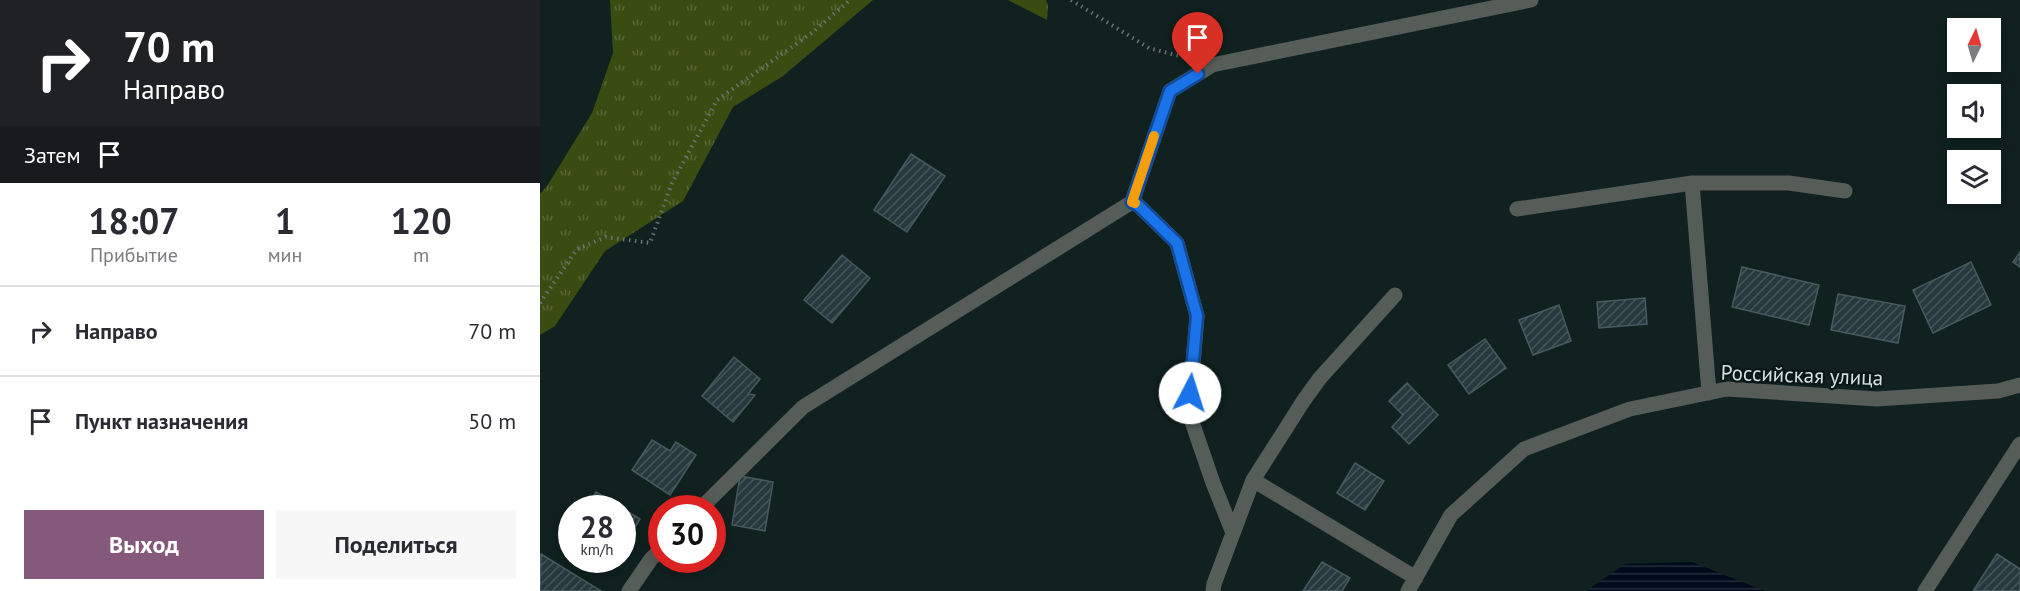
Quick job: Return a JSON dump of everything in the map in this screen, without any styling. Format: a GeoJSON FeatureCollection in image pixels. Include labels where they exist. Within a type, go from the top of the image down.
{"type":"FeatureCollection","features":[{"type":"Feature","properties":{"kind":"street"},"geometry":{"type":"LineString","coordinates":[[714,495],[803,407],[1132,202],[1170,91],[1212,65],[1531,0]]}},
{"type":"Feature","properties":{"kind":"street"},"geometry":{"type":"LineString","coordinates":[[1692,183],[1709,393]]}},
{"type":"Feature","properties":{"kind":"street"},"geometry":{"type":"LineString","coordinates":[[1517,209],[1692,183],[1789,183],[1845,190]]}},
{"type":"Feature","properties":{"kind":"street"},"geometry":{"type":"LineString","coordinates":[[1132,202],[1138,205],[1177,243],[1197,316],[1189,413],[1233,533]]}},
{"type":"Feature","properties":{"kind":"street"},"geometry":{"type":"LineString","coordinates":[[1213,591],[1253,480],[1320,378],[1395,296]]}},
{"type":"Feature","properties":{"kind":"street","name":"Российская улица"},"geometry":{"type":"LineString","coordinates":[[1412,584],[1451,515],[1524,448],[1630,409],[1727,389],[1877,399],[1998,391],[2020,385]]}},
{"type":"Feature","properties":{"kind":"street"},"geometry":{"type":"LineString","coordinates":[[1925,591],[2020,444]]}},
{"type":"Feature","properties":{"kind":"street"},"geometry":{"type":"LineString","coordinates":[[1253,480],[1412,584]]}},
{"type":"Feature","properties":{"kind":"street"},"geometry":{"type":"LineString","coordinates":[[629,591],[648,563]]}},
{"type":"Feature","properties":{"kind":"path"},"geometry":{"type":"LineString","coordinates":[[540,303],[577,249],[606,237],[650,243],[672,183],[717,100],[813,32],[850,0]]}},
{"type":"Feature","properties":{"kind":"path"},"geometry":{"type":"LineString","coordinates":[[1071,0],[1149,48],[1212,65]]}},
{"type":"Feature","properties":{"kind":"green space"},"geometry":{"type":"Polygon","coordinates":[[[610,0],[873,0],[783,76],[733,107],[683,201],[605,251],[555,326],[540,335],[540,194],[592,113],[613,53],[610,0]]]}},
{"type":"Feature","properties":{"kind":"green space"},"geometry":{"type":"Polygon","coordinates":[[[1008,0],[1046,0],[1047,20],[1008,0]]]}},
{"type":"Feature","properties":{"kind":"water"},"geometry":{"type":"Polygon","coordinates":[[[1692,562],[1765,591],[1586,591],[1625,564],[1692,562]]]}},
{"type":"Feature","properties":{"kind":"building"},"geometry":{"type":"Polygon","coordinates":[[[911,154],[945,176],[907,232],[874,210],[911,154]]]}},
{"type":"Feature","properties":{"kind":"building"},"geometry":{"type":"Polygon","coordinates":[[[2020,252],[2020,267],[2013,262],[2020,252]]]}},
{"type":"Feature","properties":{"kind":"building"},"geometry":{"type":"Polygon","coordinates":[[[842,255],[870,278],[832,323],[804,300],[842,255]]]}},
{"type":"Feature","properties":{"kind":"building"},"geometry":{"type":"Polygon","coordinates":[[[1971,262],[1991,305],[1933,333],[1913,290],[1971,262]]]}},
{"type":"Feature","properties":{"kind":"building"},"geometry":{"type":"Polygon","coordinates":[[[1742,267],[1819,285],[1809,325],[1732,307],[1742,267]]]}},
{"type":"Feature","properties":{"kind":"building"},"geometry":{"type":"Polygon","coordinates":[[[1838,294],[1905,306],[1898,343],[1831,330],[1838,294]]]}},
{"type":"Feature","properties":{"kind":"building"},"geometry":{"type":"Polygon","coordinates":[[[1645,298],[1647,324],[1599,328],[1597,302],[1645,298]]]}},
{"type":"Feature","properties":{"kind":"building"},"geometry":{"type":"Polygon","coordinates":[[[1559,305],[1571,341],[1533,355],[1519,320],[1559,305]]]}},
{"type":"Feature","properties":{"kind":"building"},"geometry":{"type":"Polygon","coordinates":[[[1485,339],[1506,368],[1469,394],[1448,365],[1485,339]]]}},
{"type":"Feature","properties":{"kind":"building"},"geometry":{"type":"Polygon","coordinates":[[[734,357],[760,379],[748,394],[755,395],[733,422],[702,396],[734,357]]]}},
{"type":"Feature","properties":{"kind":"building"},"geometry":{"type":"Polygon","coordinates":[[[1407,383],[1438,415],[1409,444],[1392,427],[1403,415],[1389,401],[1407,383]]]}},
{"type":"Feature","properties":{"kind":"building"},"geometry":{"type":"Polygon","coordinates":[[[652,440],[670,451],[676,442],[696,455],[670,495],[632,470],[652,440]]]}},
{"type":"Feature","properties":{"kind":"building"},"geometry":{"type":"Polygon","coordinates":[[[1355,463],[1384,481],[1365,510],[1337,493],[1355,463]]]}},
{"type":"Feature","properties":{"kind":"building"},"geometry":{"type":"Polygon","coordinates":[[[740,476],[773,482],[765,531],[732,525],[740,476]]]}},
{"type":"Feature","properties":{"kind":"building"},"geometry":{"type":"Polygon","coordinates":[[[541,554],[558,564],[558,573],[572,573],[601,591],[540,591],[541,554]]]}},
{"type":"Feature","properties":{"kind":"building"},"geometry":{"type":"Polygon","coordinates":[[[1997,554],[2020,569],[2020,591],[1973,591],[1997,554]]]}},
{"type":"Feature","properties":{"kind":"building"},"geometry":{"type":"Polygon","coordinates":[[[1322,562],[1350,578],[1342,591],[1303,591],[1322,562]]]}},
{"type":"Feature","properties":{"kind":"slow traffic"},"geometry":{"type":"LineString","coordinates":[[1135,203],[1132,202],[1154,136]]}},
{"type":"Feature","properties":{"kind":"route"},"geometry":{"type":"LineString","coordinates":[[1190,393],[1197,316],[1177,243],[1138,205],[1132,202],[1170,91],[1198,74]]}}]}
